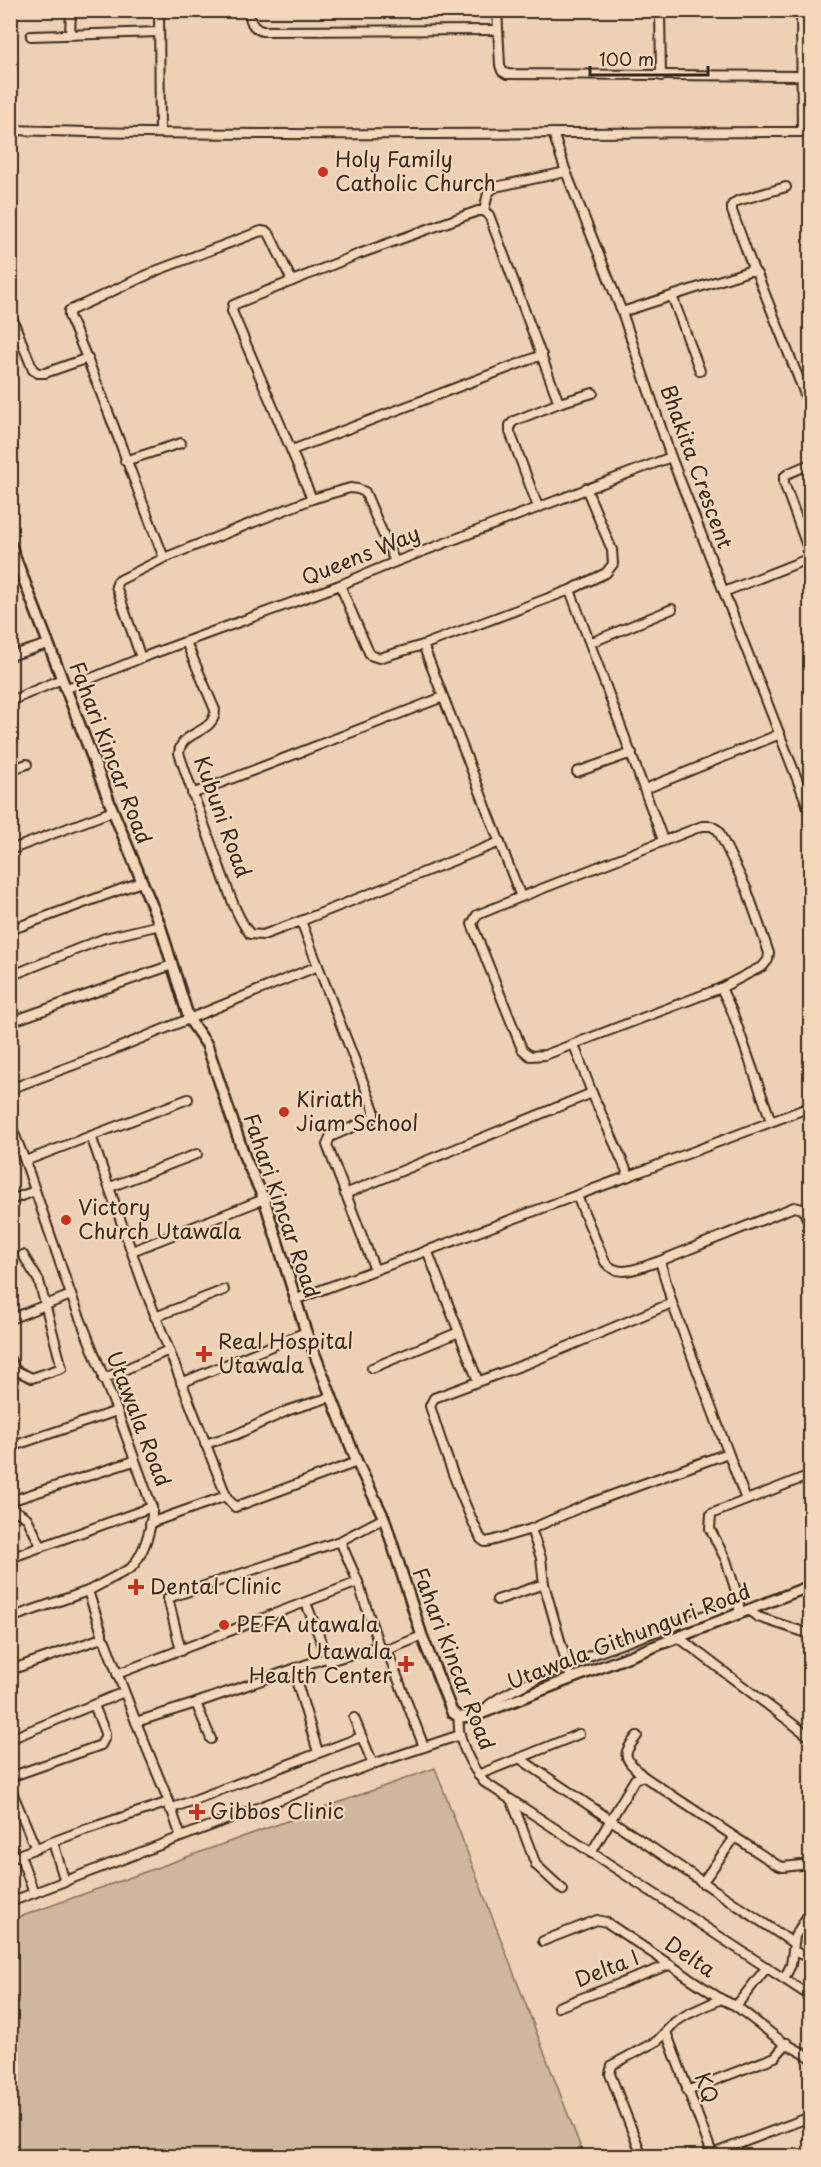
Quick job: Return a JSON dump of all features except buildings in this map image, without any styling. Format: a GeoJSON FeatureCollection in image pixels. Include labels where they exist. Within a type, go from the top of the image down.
{"type":"FeatureCollection","features":[{"type":"Feature","properties":{"kind":"street"},"geometry":{"type":"LineString","coordinates":[[70,34],[71,10]]}},
{"type":"Feature","properties":{"kind":"street"},"geometry":{"type":"LineString","coordinates":[[159,10],[160,132]]}},
{"type":"Feature","properties":{"kind":"street"},"geometry":{"type":"LineString","coordinates":[[248,10],[251,24],[262,31],[498,30]]}},
{"type":"Feature","properties":{"kind":"street"},"geometry":{"type":"LineString","coordinates":[[497,10],[500,65],[502,71],[507,74],[802,76]]}},
{"type":"Feature","properties":{"kind":"street"},"geometry":{"type":"LineString","coordinates":[[660,10],[661,76]]}},
{"type":"Feature","properties":{"kind":"street"},"geometry":{"type":"LineString","coordinates":[[10,130],[393,135],[806,132],[801,10]]}},
{"type":"Feature","properties":{"kind":"street"},"geometry":{"type":"LineString","coordinates":[[31,36],[159,32]]}},
{"type":"Feature","properties":{"kind":"street"},"geometry":{"type":"LineString","coordinates":[[801,37],[810,37]]}},
{"type":"Feature","properties":{"kind":"street","name":"Bhakita Crescent"},"geometry":{"type":"LineString","coordinates":[[553,133],[566,172],[622,312],[670,457],[810,812]]}},
{"type":"Feature","properties":{"kind":"street"},"geometry":{"type":"LineString","coordinates":[[484,211],[489,193],[495,187],[566,172]]}},
{"type":"Feature","properties":{"kind":"street"},"geometry":{"type":"LineString","coordinates":[[786,187],[737,201],[732,205],[732,211],[754,272],[757,274],[810,407]]}},
{"type":"Feature","properties":{"kind":"street"},"geometry":{"type":"LineString","coordinates":[[312,499],[232,311],[233,305],[358,254],[478,211],[484,211],[489,215],[560,403]]}},
{"type":"Feature","properties":{"kind":"street"},"geometry":{"type":"LineString","coordinates":[[164,558],[125,462],[69,311],[158,270],[261,231],[267,232],[292,281]]}},
{"type":"Feature","properties":{"kind":"street"},"geometry":{"type":"LineString","coordinates":[[622,312],[749,271],[754,272]]}},
{"type":"Feature","properties":{"kind":"street"},"geometry":{"type":"LineString","coordinates":[[672,296],[700,371]]}},
{"type":"Feature","properties":{"kind":"street"},"geometry":{"type":"LineString","coordinates":[[10,313],[33,370],[38,374],[88,358]]}},
{"type":"Feature","properties":{"kind":"street"},"geometry":{"type":"LineString","coordinates":[[292,450],[542,355]]}},
{"type":"Feature","properties":{"kind":"street"},"geometry":{"type":"LineString","coordinates":[[538,507],[510,432],[510,425],[514,421],[560,403],[593,393]]}},
{"type":"Feature","properties":{"kind":"street"},"geometry":{"type":"LineString","coordinates":[[125,462],[181,443]]}},
{"type":"Feature","properties":{"kind":"street","name":"Queens Way"},"geometry":{"type":"LineString","coordinates":[[65,689],[141,657],[340,585],[670,457]]}},
{"type":"Feature","properties":{"kind":"street"},"geometry":{"type":"LineString","coordinates":[[724,592],[810,556],[784,483],[784,477],[789,473],[810,464]]}},
{"type":"Feature","properties":{"kind":"street"},"geometry":{"type":"LineString","coordinates":[[141,657],[116,586],[123,576],[312,499],[350,488],[365,492],[395,562]]}},
{"type":"Feature","properties":{"kind":"street"},"geometry":{"type":"LineString","coordinates":[[340,585],[370,655],[378,658],[423,645],[570,590],[606,573],[613,564],[612,550],[586,488]]}},
{"type":"Feature","properties":{"kind":"street","name":"Fahari Kincar Road"},"geometry":{"type":"LineString","coordinates":[[10,544],[113,811],[160,925],[189,1019],[207,1045],[246,1158],[264,1199],[294,1300],[357,1462],[384,1518],[422,1636],[445,1697],[452,1712],[459,1717],[459,1734],[478,1775],[490,1787],[810,1995]]}},
{"type":"Feature","properties":{"kind":"street"},"geometry":{"type":"LineString","coordinates":[[570,590],[663,840]]}},
{"type":"Feature","properties":{"kind":"street"},"geometry":{"type":"LineString","coordinates":[[590,643],[672,609]]}},
{"type":"Feature","properties":{"kind":"street","name":"Kubuni Road"},"geometry":{"type":"LineString","coordinates":[[186,642],[215,710],[215,717],[211,725],[183,741],[179,747],[179,753],[192,794],[243,925],[250,934],[263,934],[301,921]]}},
{"type":"Feature","properties":{"kind":"street"},"geometry":{"type":"LineString","coordinates":[[10,656],[48,644]]}},
{"type":"Feature","properties":{"kind":"street"},"geometry":{"type":"LineString","coordinates":[[423,645],[521,897]]}},
{"type":"Feature","properties":{"kind":"street"},"geometry":{"type":"LineString","coordinates":[[10,701],[62,679]]}},
{"type":"Feature","properties":{"kind":"street"},"geometry":{"type":"LineString","coordinates":[[192,794],[443,697]]}},
{"type":"Feature","properties":{"kind":"street"},"geometry":{"type":"LineString","coordinates":[[645,789],[780,734]]}},
{"type":"Feature","properties":{"kind":"street"},"geometry":{"type":"LineString","coordinates":[[577,772],[632,753]]}},
{"type":"Feature","properties":{"kind":"street"},"geometry":{"type":"LineString","coordinates":[[10,770],[27,764]]}},
{"type":"Feature","properties":{"kind":"street"},"geometry":{"type":"LineString","coordinates":[[10,850],[113,811]]}},
{"type":"Feature","properties":{"kind":"street"},"geometry":{"type":"LineString","coordinates":[[702,826],[711,826],[718,830],[747,890],[769,953],[768,960],[763,966],[721,988],[574,1045],[537,1057],[530,1056],[522,1048],[472,924],[477,915],[663,840],[702,826]]}},
{"type":"Feature","properties":{"kind":"street"},"geometry":{"type":"LineString","coordinates":[[375,1270],[327,1145],[330,1137],[371,1119],[374,1116],[374,1110],[301,921],[500,842]]}},
{"type":"Feature","properties":{"kind":"street"},"geometry":{"type":"LineString","coordinates":[[10,930],[141,882]]}},
{"type":"Feature","properties":{"kind":"street"},"geometry":{"type":"LineString","coordinates":[[10,975],[105,938],[160,925]]}},
{"type":"Feature","properties":{"kind":"street"},"geometry":{"type":"LineString","coordinates":[[10,1022],[172,965]]}},
{"type":"Feature","properties":{"kind":"street"},"geometry":{"type":"LineString","coordinates":[[10,1089],[318,966]]}},
{"type":"Feature","properties":{"kind":"street"},"geometry":{"type":"LineString","coordinates":[[721,988],[732,1011],[771,1121]]}},
{"type":"Feature","properties":{"kind":"street"},"geometry":{"type":"LineString","coordinates":[[574,1045],[592,1093],[629,1176]]}},
{"type":"Feature","properties":{"kind":"street"},"geometry":{"type":"LineString","coordinates":[[345,1194],[592,1093]]}},
{"type":"Feature","properties":{"kind":"street"},"geometry":{"type":"LineString","coordinates":[[25,1161],[188,1099]]}},
{"type":"Feature","properties":{"kind":"street"},"geometry":{"type":"LineString","coordinates":[[294,1300],[810,1107]]}},
{"type":"Feature","properties":{"kind":"street","name":"Utawala Road"},"geometry":{"type":"LineString","coordinates":[[10,1123],[14,1142],[25,1161],[71,1295],[152,1507],[150,1523],[136,1562],[130,1568],[88,1591],[10,1618]]}},
{"type":"Feature","properties":{"kind":"street"},"geometry":{"type":"LineString","coordinates":[[91,1136],[155,1317],[226,1496],[235,1507],[357,1462]]}},
{"type":"Feature","properties":{"kind":"street"},"geometry":{"type":"LineString","coordinates":[[110,1187],[197,1154]]}},
{"type":"Feature","properties":{"kind":"street"},"geometry":{"type":"LineString","coordinates":[[10,1200],[35,1191]]}},
{"type":"Feature","properties":{"kind":"street"},"geometry":{"type":"LineString","coordinates":[[577,1196],[605,1263],[610,1269],[621,1272],[660,1261],[794,1207],[803,1209],[810,1225]]}},
{"type":"Feature","properties":{"kind":"street"},"geometry":{"type":"LineString","coordinates":[[132,1251],[264,1199]]}},
{"type":"Feature","properties":{"kind":"street"},"geometry":{"type":"LineString","coordinates":[[427,1250],[478,1381]]}},
{"type":"Feature","properties":{"kind":"street"},"geometry":{"type":"LineString","coordinates":[[10,1359],[15,1370],[32,1378],[62,1368],[39,1281],[22,1255]]}},
{"type":"Feature","properties":{"kind":"street"},"geometry":{"type":"LineString","coordinates":[[660,1261],[672,1303],[746,1500]]}},
{"type":"Feature","properties":{"kind":"street"},"geometry":{"type":"LineString","coordinates":[[155,1317],[224,1290]]}},
{"type":"Feature","properties":{"kind":"street"},"geometry":{"type":"LineString","coordinates":[[10,1319],[71,1295]]}},
{"type":"Feature","properties":{"kind":"street"},"geometry":{"type":"LineString","coordinates":[[672,1303],[531,1362],[435,1398],[430,1406],[458,1492],[481,1539],[485,1542],[531,1529],[588,1504],[728,1453]]}},
{"type":"Feature","properties":{"kind":"street"},"geometry":{"type":"LineString","coordinates":[[181,1383],[306,1332]]}},
{"type":"Feature","properties":{"kind":"street"},"geometry":{"type":"LineString","coordinates":[[372,1368],[459,1332]]}},
{"type":"Feature","properties":{"kind":"street"},"geometry":{"type":"LineString","coordinates":[[103,1379],[169,1350]]}},
{"type":"Feature","properties":{"kind":"street"},"geometry":{"type":"LineString","coordinates":[[205,1444],[235,1435],[289,1410],[331,1397]]}},
{"type":"Feature","properties":{"kind":"street"},"geometry":{"type":"LineString","coordinates":[[10,1448],[117,1411]]}},
{"type":"Feature","properties":{"kind":"street"},"geometry":{"type":"LineString","coordinates":[[40,1546],[27,1518],[13,1509],[10,1503],[134,1461]]}},
{"type":"Feature","properties":{"kind":"street"},"geometry":{"type":"LineString","coordinates":[[810,1475],[711,1514],[709,1524],[726,1560],[743,1612],[810,1634]]}},
{"type":"Feature","properties":{"kind":"street"},"geometry":{"type":"LineString","coordinates":[[150,1523],[226,1496]]}},
{"type":"Feature","properties":{"kind":"street"},"geometry":{"type":"LineString","coordinates":[[10,1558],[152,1507]]}},
{"type":"Feature","properties":{"kind":"street"},"geometry":{"type":"LineString","coordinates":[[181,1651],[168,1598],[340,1541],[384,1518]]}},
{"type":"Feature","properties":{"kind":"street"},"geometry":{"type":"LineString","coordinates":[[531,1529],[542,1558],[544,1584],[571,1679]]}},
{"type":"Feature","properties":{"kind":"street"},"geometry":{"type":"LineString","coordinates":[[340,1541],[424,1747]]}},
{"type":"Feature","properties":{"kind":"street"},"geometry":{"type":"LineString","coordinates":[[117,1674],[358,1582]]}},
{"type":"Feature","properties":{"kind":"street"},"geometry":{"type":"LineString","coordinates":[[497,1600],[544,1584]]}},
{"type":"Feature","properties":{"kind":"street","name":"Utawala Githunguri Road"},"geometry":{"type":"LineString","coordinates":[[459,1717],[482,1713],[678,1637],[714,1618],[743,1612],[810,1586]]}},
{"type":"Feature","properties":{"kind":"street"},"geometry":{"type":"LineString","coordinates":[[88,1591],[102,1638],[181,1837]]}},
{"type":"Feature","properties":{"kind":"street"},"geometry":{"type":"LineString","coordinates":[[482,1713],[490,1704],[528,1682],[567,1665],[650,1634],[714,1618],[739,1601]]}},
{"type":"Feature","properties":{"kind":"street"},"geometry":{"type":"LineString","coordinates":[[306,1603],[329,1661]]}},
{"type":"Feature","properties":{"kind":"street"},"geometry":{"type":"LineString","coordinates":[[650,1634],[655,1646]]}},
{"type":"Feature","properties":{"kind":"street"},"geometry":{"type":"LineString","coordinates":[[136,1722],[325,1658],[329,1661],[422,1636]]}},
{"type":"Feature","properties":{"kind":"street"},"geometry":{"type":"LineString","coordinates":[[678,1637],[810,1737]]}},
{"type":"Feature","properties":{"kind":"street"},"geometry":{"type":"LineString","coordinates":[[10,1670],[102,1638]]}},
{"type":"Feature","properties":{"kind":"street"},"geometry":{"type":"LineString","coordinates":[[293,1670],[318,1752]]}},
{"type":"Feature","properties":{"kind":"street"},"geometry":{"type":"LineString","coordinates":[[528,1682],[533,1693]]}},
{"type":"Feature","properties":{"kind":"street"},"geometry":{"type":"LineString","coordinates":[[10,1739],[124,1692]]}},
{"type":"Feature","properties":{"kind":"street"},"geometry":{"type":"LineString","coordinates":[[196,1703],[211,1739]]}},
{"type":"Feature","properties":{"kind":"street"},"geometry":{"type":"LineString","coordinates":[[10,1776],[101,1745],[105,1733],[94,1705]]}},
{"type":"Feature","properties":{"kind":"street"},"geometry":{"type":"LineString","coordinates":[[354,1718],[373,1764]]}},
{"type":"Feature","properties":{"kind":"street"},"geometry":{"type":"LineString","coordinates":[[10,1902],[373,1764],[459,1734]]}},
{"type":"Feature","properties":{"kind":"street"},"geometry":{"type":"LineString","coordinates":[[478,1775],[579,1734]]}},
{"type":"Feature","properties":{"kind":"street"},"geometry":{"type":"LineString","coordinates":[[637,1736],[626,1750],[626,1755],[629,1762],[643,1776],[777,1865],[783,1867],[810,1864]]}},
{"type":"Feature","properties":{"kind":"street"},"geometry":{"type":"LineString","coordinates":[[10,1858],[84,1830],[170,1805],[361,1737]]}},
{"type":"Feature","properties":{"kind":"street"},"geometry":{"type":"LineString","coordinates":[[519,1758],[810,1958]]}},
{"type":"Feature","properties":{"kind":"street"},"geometry":{"type":"LineString","coordinates":[[591,1853],[635,1779],[643,1776]]}},
{"type":"Feature","properties":{"kind":"street"},"geometry":{"type":"LineString","coordinates":[[10,1787],[36,1849]]}},
{"type":"Feature","properties":{"kind":"street"},"geometry":{"type":"LineString","coordinates":[[512,1801],[536,1865],[563,1890]]}},
{"type":"Feature","properties":{"kind":"street"},"geometry":{"type":"LineString","coordinates":[[702,1883],[735,1837]]}},
{"type":"Feature","properties":{"kind":"street"},"geometry":{"type":"LineString","coordinates":[[53,1842],[65,1882]]}},
{"type":"Feature","properties":{"kind":"street"},"geometry":{"type":"LineString","coordinates":[[20,1855],[34,1893]]}},
{"type":"Feature","properties":{"kind":"street"},"geometry":{"type":"LineString","coordinates":[[784,1978],[791,1965],[795,1936],[810,1912]]}},
{"type":"Feature","properties":{"kind":"street","name":"Delta"},"geometry":{"type":"LineString","coordinates":[[543,1941],[601,1920],[721,1999],[736,2006],[771,2034],[810,2057]]}},
{"type":"Feature","properties":{"kind":"street","name":"Delta I"},"geometry":{"type":"LineString","coordinates":[[558,2007],[669,1965]]}},
{"type":"Feature","properties":{"kind":"street"},"geometry":{"type":"LineString","coordinates":[[736,2006],[766,1967]]}},
{"type":"Feature","properties":{"kind":"street"},"geometry":{"type":"LineString","coordinates":[[642,2157],[610,2074],[612,2065],[657,2041],[675,2022],[688,2014],[721,1999]]}},
{"type":"Feature","properties":{"kind":"street","name":"KQ"},"geometry":{"type":"LineString","coordinates":[[666,2032],[713,2155]]}},
{"type":"Feature","properties":{"kind":"street"},"geometry":{"type":"LineString","coordinates":[[687,2091],[775,2057],[787,2043]]}},
{"type":"Feature","properties":{"kind":"street"},"geometry":{"type":"LineString","coordinates":[[713,2155],[810,2117]]}},
{"type":"Feature","properties":{"kind":"shaded area"},"geometry":{"type":"Polygon","coordinates":[[[435,1768],[584,2156],[11,2156],[11,1920],[435,1768]]]}},
{"type":"Feature","properties":{"kind":"place","name":"Holy Family Catholic Church"},"geometry":{"type":"Point","coordinates":[323,172]}},
{"type":"Feature","properties":{"kind":"place","name":"Kiriath Jiam School"},"geometry":{"type":"Point","coordinates":[284,1112]}},
{"type":"Feature","properties":{"kind":"place","name":"Victory Church Utawala"},"geometry":{"type":"Point","coordinates":[66,1220]}},
{"type":"Feature","properties":{"kind":"place","name":"Real Hospital Utawala"},"geometry":{"type":"Point","coordinates":[204,1354]}},
{"type":"Feature","properties":{"kind":"place","name":"Dental Clinic"},"geometry":{"type":"Point","coordinates":[136,1587]}},
{"type":"Feature","properties":{"kind":"place","name":"PEFA utawala"},"geometry":{"type":"Point","coordinates":[224,1625]}},
{"type":"Feature","properties":{"kind":"place","name":"Utawala Health Center"},"geometry":{"type":"Point","coordinates":[406,1664]}},
{"type":"Feature","properties":{"kind":"place","name":"Gibbos Clinic"},"geometry":{"type":"Point","coordinates":[197,1812]}}]}
